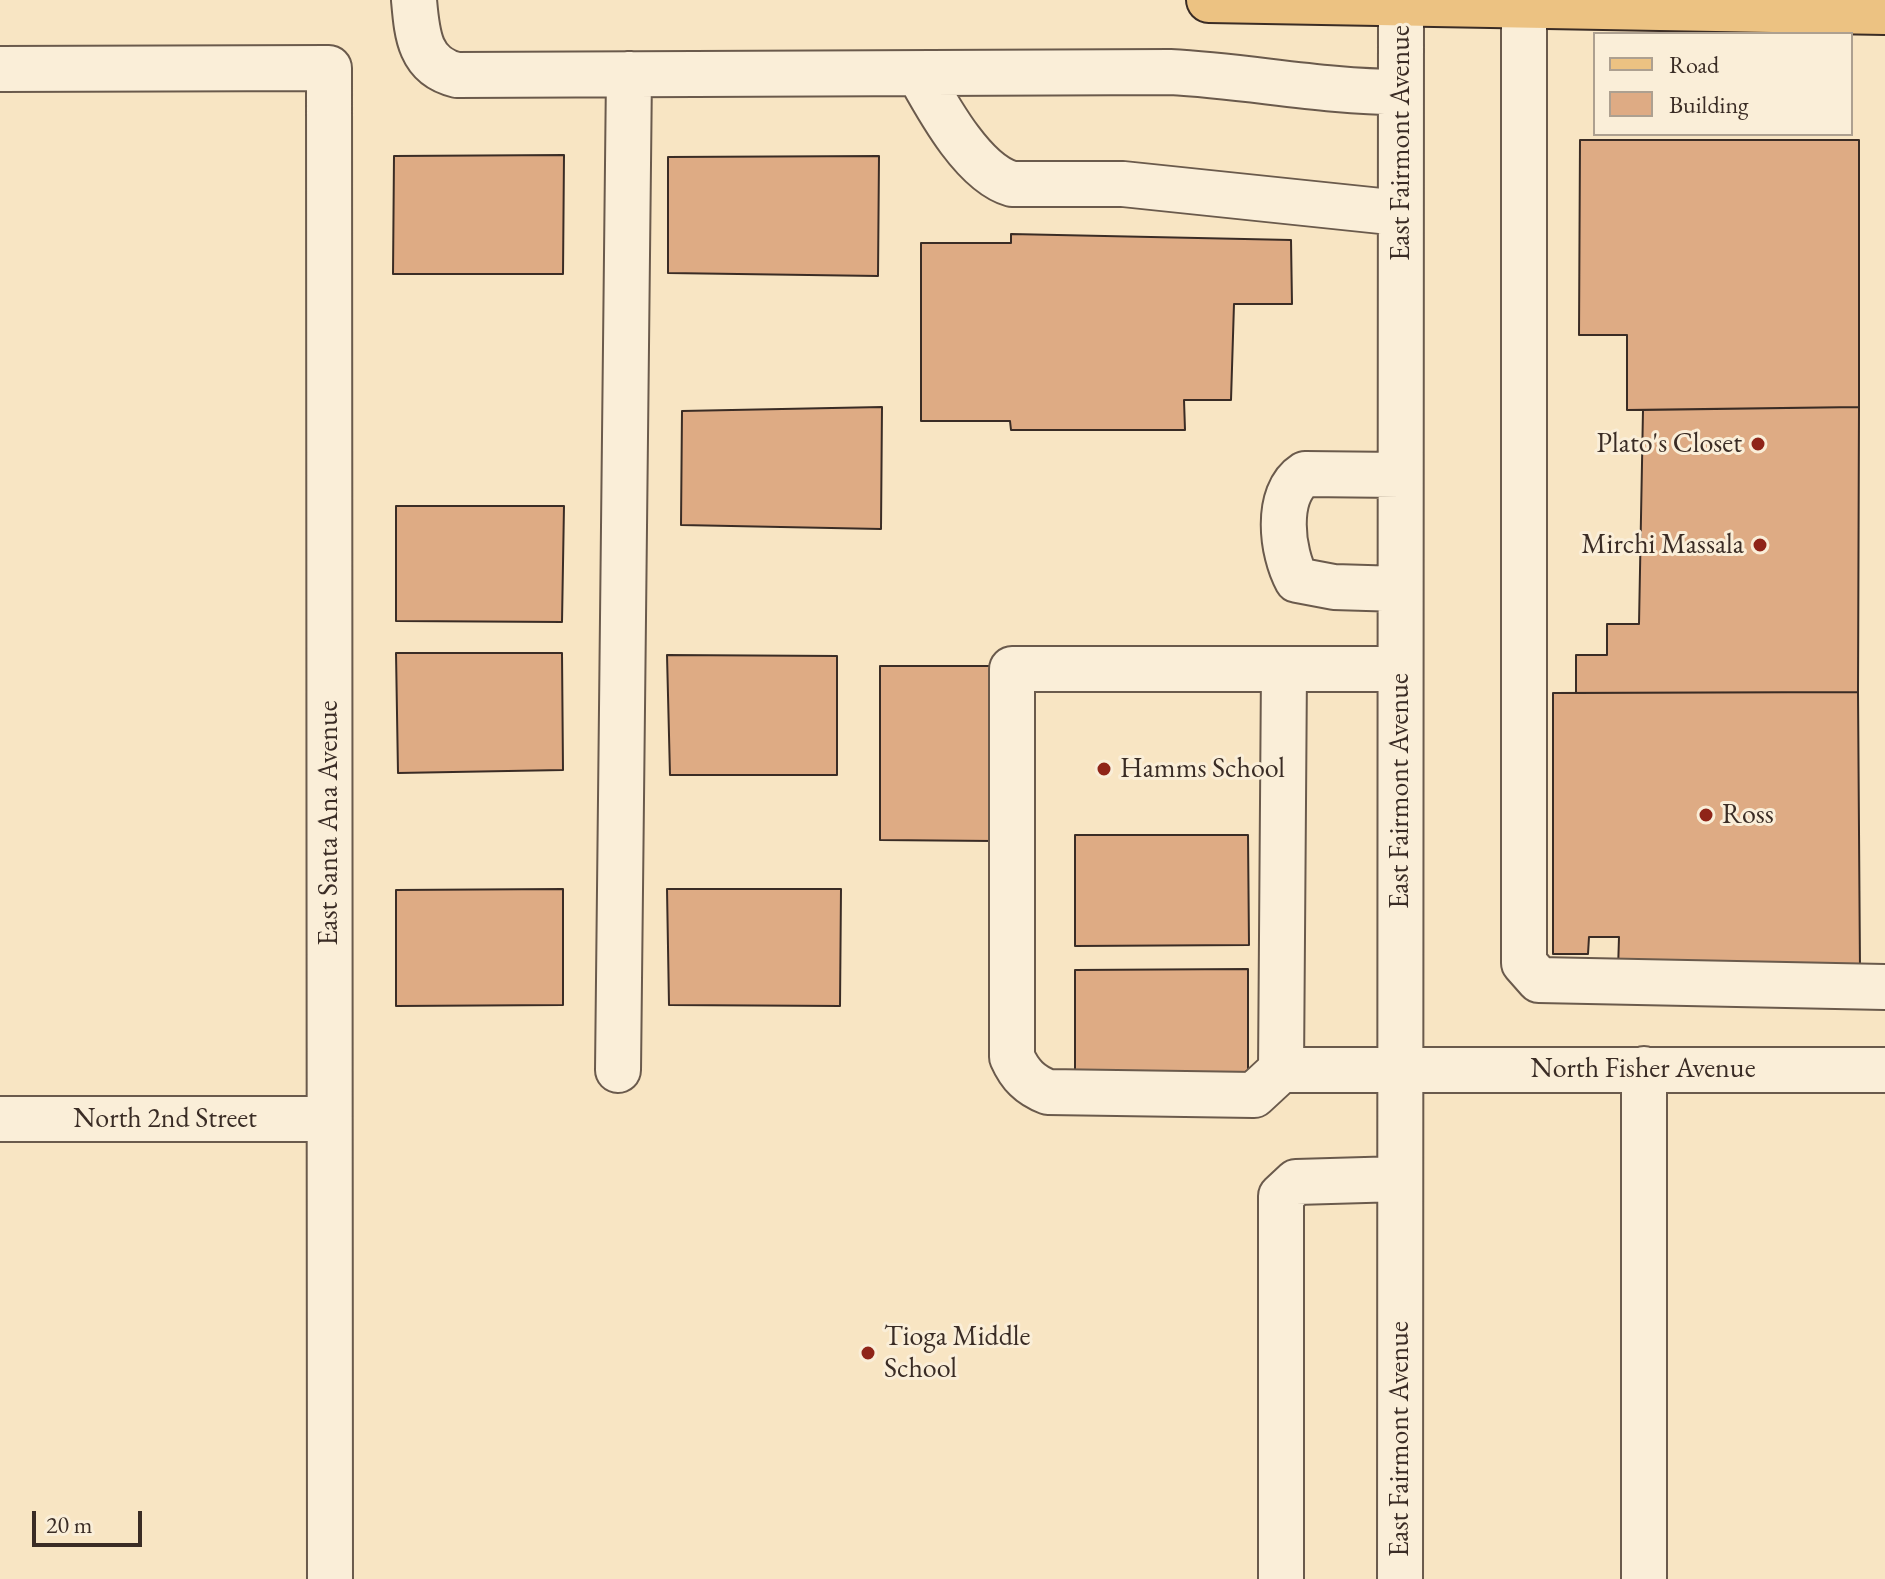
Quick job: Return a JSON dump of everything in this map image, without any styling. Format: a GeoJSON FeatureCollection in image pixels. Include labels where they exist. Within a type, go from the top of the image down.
{"type":"FeatureCollection","features":[{"type":"Feature","properties":{"kind":"main road"},"geometry":{"type":"LineString","coordinates":[[1209,0],[1885,12]]}},
{"type":"Feature","properties":{"kind":"street"},"geometry":{"type":"LineString","coordinates":[[414,0],[420,44],[440,71],[457,75],[1170,72],[1230,75],[1359,92],[1400,92]]}},
{"type":"Feature","properties":{"kind":"street","name":"East Fairmont Avenue"},"geometry":{"type":"LineString","coordinates":[[1400,1579],[1401,4]]}},
{"type":"Feature","properties":{"kind":"street"},"geometry":{"type":"LineString","coordinates":[[1524,7],[1524,963],[1539,980],[1885,987]]}},
{"type":"Feature","properties":{"kind":"street","name":"East Santa Ana Avenue"},"geometry":{"type":"LineString","coordinates":[[0,69],[329,68],[330,1579]]}},
{"type":"Feature","properties":{"kind":"street"},"geometry":{"type":"LineString","coordinates":[[618,1070],[629,74]]}},
{"type":"Feature","properties":{"kind":"street"},"geometry":{"type":"LineString","coordinates":[[919,74],[944,118],[999,180],[1033,186],[1123,184],[1400,213]]}},
{"type":"Feature","properties":{"kind":"street"},"geometry":{"type":"LineString","coordinates":[[1400,475],[1305,474],[1297,479],[1290,492],[1284,524],[1289,566],[1297,580],[1334,587],[1400,589]]}},
{"type":"Feature","properties":{"kind":"street"},"geometry":{"type":"LineString","coordinates":[[1284,669],[1281,1070],[1254,1095],[1048,1092],[1034,1087],[1018,1071],[1012,1057],[1012,669],[1284,669],[1400,669]]}},
{"type":"Feature","properties":{"kind":"street","name":"North Fisher Avenue"},"geometry":{"type":"LineString","coordinates":[[1281,1070],[1400,1067],[1885,1070]]}},
{"type":"Feature","properties":{"kind":"street"},"geometry":{"type":"LineString","coordinates":[[1644,1069],[1644,1579]]}},
{"type":"Feature","properties":{"kind":"street","name":"North 2nd Street"},"geometry":{"type":"LineString","coordinates":[[0,1119],[329,1119]]}},
{"type":"Feature","properties":{"kind":"street"},"geometry":{"type":"LineString","coordinates":[[1281,1579],[1281,1196],[1296,1182],[1400,1179]]}},
{"type":"Feature","properties":{"kind":"building"},"geometry":{"type":"Polygon","coordinates":[[[1580,140],[1859,140],[1859,407],[1627,410],[1627,335],[1579,335],[1580,140]]]}},
{"type":"Feature","properties":{"kind":"building"},"geometry":{"type":"Polygon","coordinates":[[[564,155],[563,274],[393,274],[394,156],[564,155]]]}},
{"type":"Feature","properties":{"kind":"building"},"geometry":{"type":"Polygon","coordinates":[[[879,156],[878,276],[668,273],[668,157],[879,156]]]}},
{"type":"Feature","properties":{"kind":"building"},"geometry":{"type":"Polygon","coordinates":[[[1011,234],[1291,240],[1292,304],[1234,304],[1231,400],[1184,400],[1185,430],[1011,430],[1010,421],[921,421],[921,243],[1011,243],[1011,234]]]}},
{"type":"Feature","properties":{"kind":"building"},"geometry":{"type":"Polygon","coordinates":[[[882,407],[881,529],[681,525],[682,411],[882,407]]]}},
{"type":"Feature","properties":{"kind":"building"},"geometry":{"type":"Polygon","coordinates":[[[1859,407],[1858,692],[1576,693],[1576,655],[1607,655],[1607,624],[1639,624],[1643,410],[1859,407]]]}},
{"type":"Feature","properties":{"kind":"building"},"geometry":{"type":"Polygon","coordinates":[[[396,506],[564,506],[562,622],[396,621],[396,506]]]}},
{"type":"Feature","properties":{"kind":"building"},"geometry":{"type":"Polygon","coordinates":[[[396,653],[562,653],[563,770],[398,773],[396,653]]]}},
{"type":"Feature","properties":{"kind":"building"},"geometry":{"type":"Polygon","coordinates":[[[667,655],[837,656],[837,775],[670,775],[667,655]]]}},
{"type":"Feature","properties":{"kind":"building"},"geometry":{"type":"Polygon","coordinates":[[[880,666],[993,666],[993,841],[880,840],[880,666]]]}},
{"type":"Feature","properties":{"kind":"building","name":"Ross"},"geometry":{"type":"Polygon","coordinates":[[[1858,692],[1860,971],[1618,970],[1619,937],[1589,937],[1588,954],[1553,954],[1553,693],[1858,692]]]}},
{"type":"Feature","properties":{"kind":"building"},"geometry":{"type":"Polygon","coordinates":[[[1075,835],[1248,835],[1249,945],[1075,946],[1075,835]]]}},
{"type":"Feature","properties":{"kind":"building"},"geometry":{"type":"Polygon","coordinates":[[[563,889],[563,1005],[396,1006],[396,890],[563,889]]]}},
{"type":"Feature","properties":{"kind":"building"},"geometry":{"type":"Polygon","coordinates":[[[667,889],[841,889],[840,1006],[669,1005],[667,889]]]}},
{"type":"Feature","properties":{"kind":"building"},"geometry":{"type":"Polygon","coordinates":[[[1248,969],[1248,1079],[1075,1080],[1075,970],[1248,969]]]}},
{"type":"Feature","properties":{"kind":"place","name":"Plato's Closet"},"geometry":{"type":"Point","coordinates":[1758,444]}},
{"type":"Feature","properties":{"kind":"place","name":"Mirchi Massala"},"geometry":{"type":"Point","coordinates":[1760,545]}},
{"type":"Feature","properties":{"kind":"place","name":"Hamms School"},"geometry":{"type":"Point","coordinates":[1104,769]}},
{"type":"Feature","properties":{"kind":"place","name":"Ross"},"geometry":{"type":"Point","coordinates":[1706,815]}},
{"type":"Feature","properties":{"kind":"place","name":"Tioga Middle School"},"geometry":{"type":"Point","coordinates":[868,1353]}}]}
